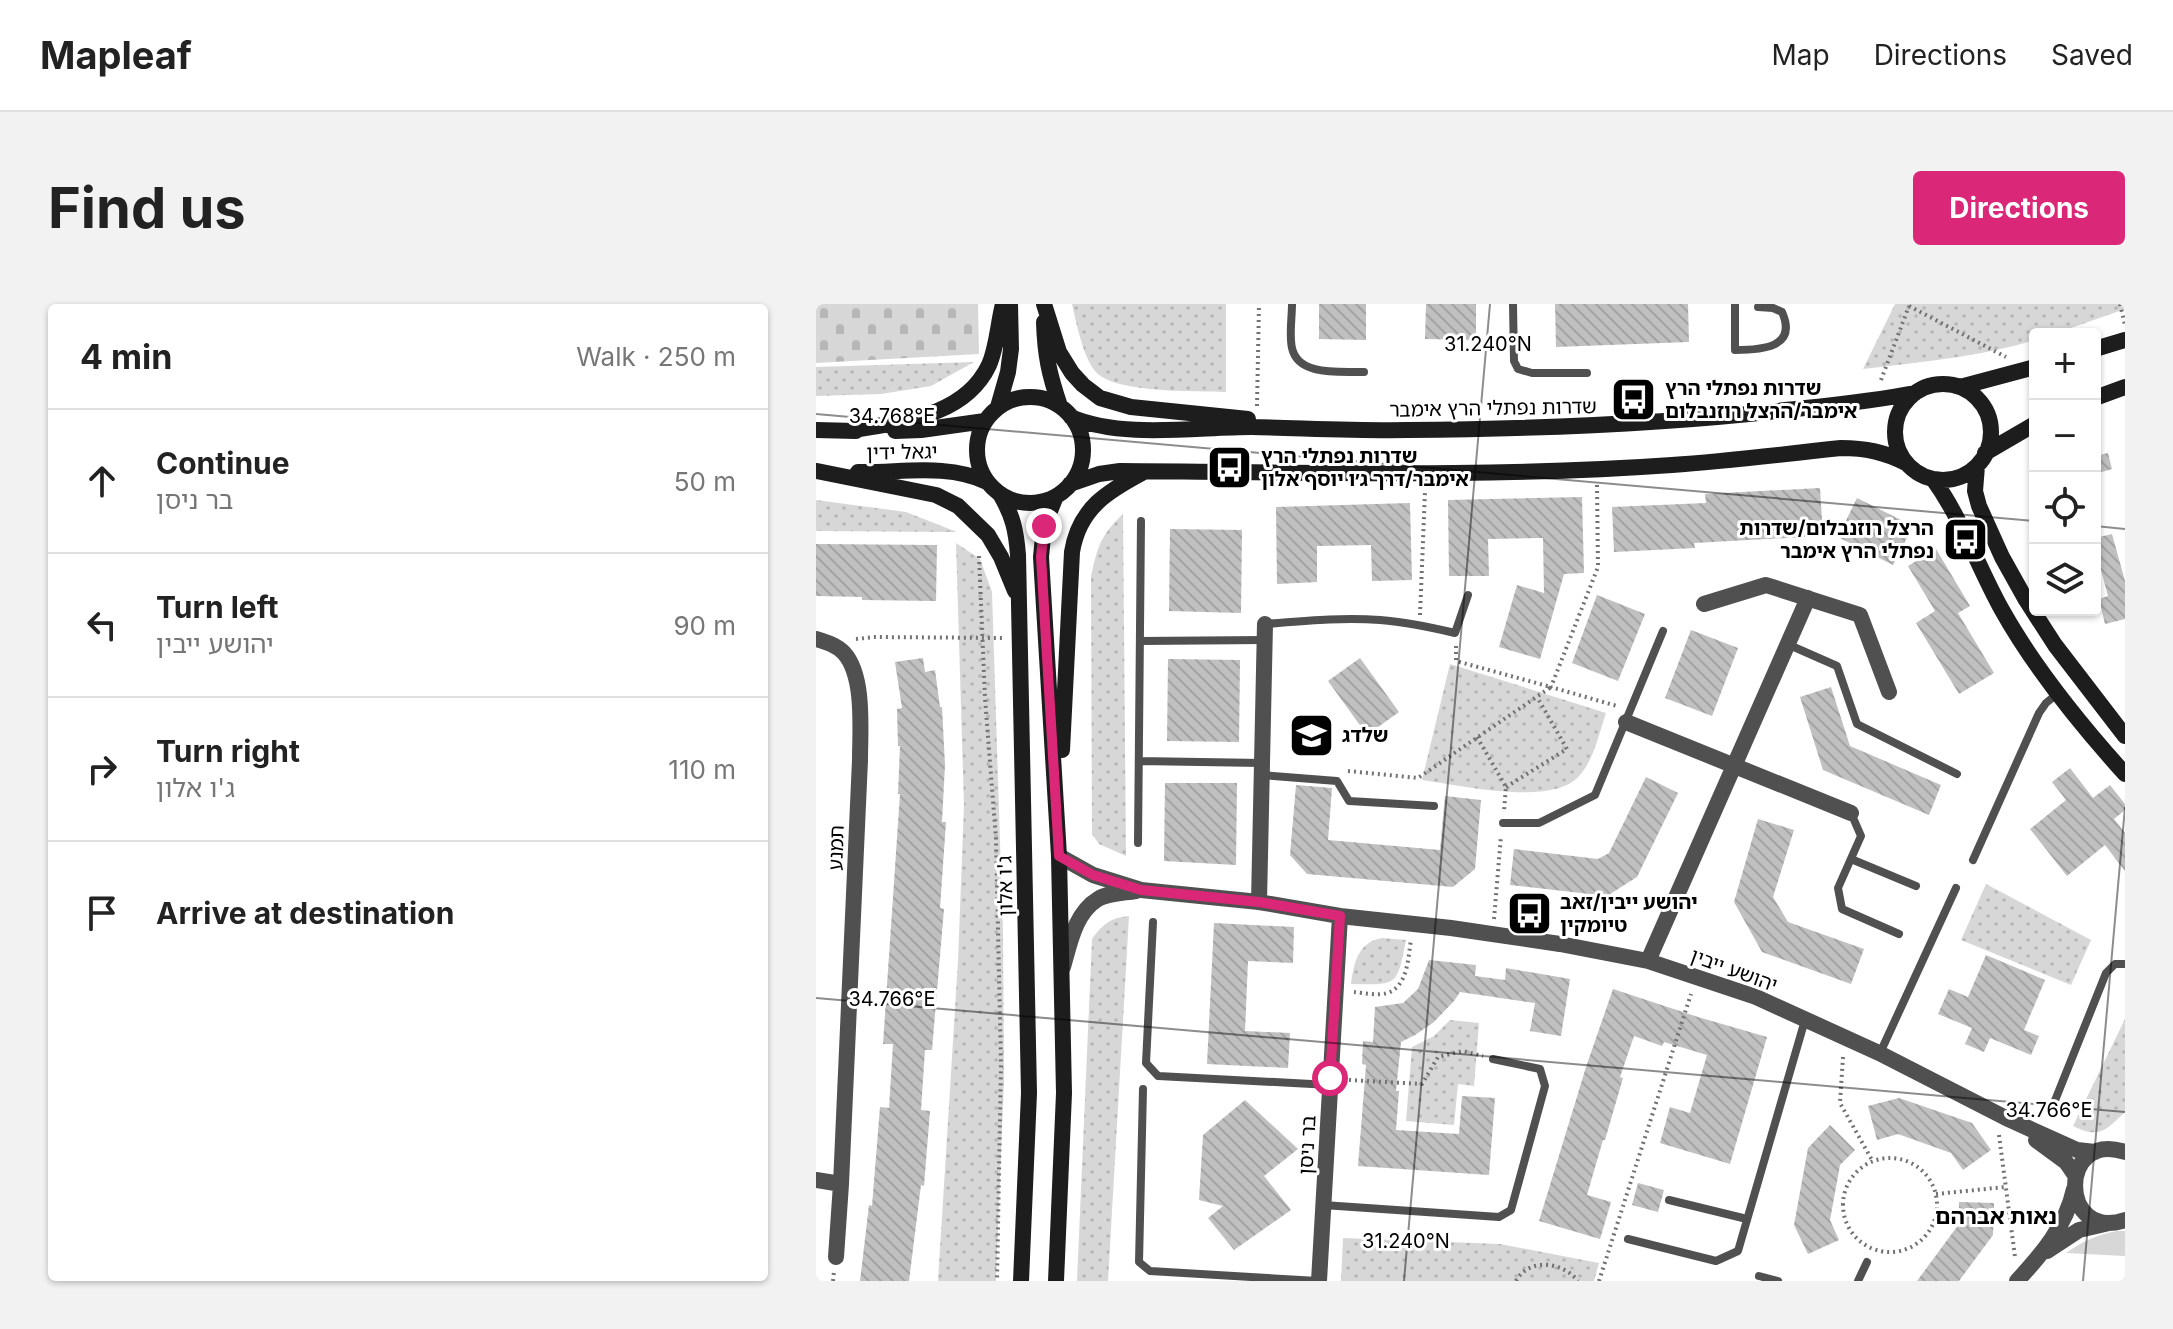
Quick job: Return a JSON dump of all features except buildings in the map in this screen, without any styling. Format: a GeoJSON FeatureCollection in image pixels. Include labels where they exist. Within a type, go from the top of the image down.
{"type":"FeatureCollection","features":[{"type":"Feature","properties":{"kind":"main road"},"geometry":{"type":"LineString","coordinates":[[848,431],[917,418],[937,412],[963,397],[990,363],[1003,304]]}},
{"type":"Feature","properties":{"kind":"main road"},"geometry":{"type":"LineString","coordinates":[[998,407],[1011,349],[1010,304]]}},
{"type":"Feature","properties":{"kind":"main road"},"geometry":{"type":"LineString","coordinates":[[1044,304],[1045,354],[1049,376],[1065,411],[1080,433],[1083,451],[1079,469],[1070,484],[1056,496],[1042,502],[1014,501],[987,482],[979,467],[976,451],[985,421],[998,407],[1028,397],[1045,399],[1065,411]]}},
{"type":"Feature","properties":{"kind":"main road"},"geometry":{"type":"LineString","coordinates":[[1044,304],[1059,352],[1072,373],[1100,398],[1131,407],[1353,429]]}},
{"type":"Feature","properties":{"kind":"main road"},"geometry":{"type":"LineString","coordinates":[[2101,347],[2125,340]]}},
{"type":"Feature","properties":{"kind":"main road"},"geometry":{"type":"LineString","coordinates":[[1906,463],[1898,449],[1895,426],[1904,404],[1915,393],[1937,384],[1960,387],[2029,369]]}},
{"type":"Feature","properties":{"kind":"main road"},"geometry":{"type":"LineString","coordinates":[[1960,387],[1979,401],[1987,414],[1991,430],[1975,491],[2002,557],[2055,645],[2125,736]]}},
{"type":"Feature","properties":{"kind":"main road"},"geometry":{"type":"LineString","coordinates":[[2101,396],[2125,387]]}},
{"type":"Feature","properties":{"kind":"main road","name":"שדרות נפתלי הרץ אימבר"},"geometry":{"type":"LineString","coordinates":[[1065,411],[1086,423],[1110,428],[1506,428],[1670,422],[1915,393]]}},
{"type":"Feature","properties":{"kind":"main road","name":"יגאל ידין"},"geometry":{"type":"LineString","coordinates":[[816,430],[921,430],[985,421]]}},
{"type":"Feature","properties":{"kind":"main road"},"geometry":{"type":"LineString","coordinates":[[1070,484],[1120,471],[1426,474],[1597,469],[1673,465],[1841,448],[1885,453],[1933,479],[1956,478],[2029,428]]}},
{"type":"Feature","properties":{"kind":"main road"},"geometry":{"type":"LineString","coordinates":[[817,471],[936,495],[958,506],[985,532],[1001,557],[1019,601]]}},
{"type":"Feature","properties":{"kind":"main road","name":"יגאל ידין"},"geometry":{"type":"LineString","coordinates":[[817,471],[949,471],[972,475],[987,482]]}},
{"type":"Feature","properties":{"kind":"main road"},"geometry":{"type":"LineString","coordinates":[[1058,828],[1074,535],[1101,496],[1146,471]]}},
{"type":"Feature","properties":{"kind":"main road"},"geometry":{"type":"LineString","coordinates":[[1933,479],[1949,504],[2004,614],[2094,740],[2125,774]]}},
{"type":"Feature","properties":{"kind":"main road","name":"ג'ו אלון"},"geometry":{"type":"LineString","coordinates":[[1000,494],[1016,528],[1020,638],[1029,1093],[1021,1281]]}},
{"type":"Feature","properties":{"kind":"main road"},"geometry":{"type":"LineString","coordinates":[[1056,496],[1044,526],[1041,557],[1058,828],[1064,1093],[1056,1281]]}},
{"type":"Feature","properties":{"kind":"street"},"geometry":{"type":"LineString","coordinates":[[1704,604],[1766,585],[1860,615],[1889,692]]}},
{"type":"Feature","properties":{"kind":"street"},"geometry":{"type":"LineString","coordinates":[[1648,961],[1808,598]]}},
{"type":"Feature","properties":{"kind":"street"},"geometry":{"type":"LineString","coordinates":[[1259,902],[1264,632]]}},
{"type":"Feature","properties":{"kind":"street","name":"תמנע"},"geometry":{"type":"LineString","coordinates":[[823,641],[845,653],[855,673],[860,717],[836,1257]]}},
{"type":"Feature","properties":{"kind":"street"},"geometry":{"type":"LineString","coordinates":[[1628,716],[1734,765],[1851,813]]}},
{"type":"Feature","properties":{"kind":"street","name":"יהושע ייבין"},"geometry":{"type":"LineString","coordinates":[[1059,856],[1093,875],[1141,890],[1413,923],[1560,944],[1648,961],[1756,997],[2077,1150],[2095,1152]]}},
{"type":"Feature","properties":{"kind":"street","name":"יהושע ייבין"},"geometry":{"type":"LineString","coordinates":[[1061,973],[1074,929],[1084,911],[1099,899],[1141,890]]}},
{"type":"Feature","properties":{"kind":"street","name":"בר ניסן"},"geometry":{"type":"LineString","coordinates":[[1318,1281],[1340,916]]}},
{"type":"Feature","properties":{"kind":"street","name":"יהושע ייבין"},"geometry":{"type":"LineString","coordinates":[[2001,1115],[2066,1162],[2075,1182],[2077,1200],[2084,1211],[2094,1219],[2119,1221]]}},
{"type":"Feature","properties":{"kind":"street"},"geometry":{"type":"LineString","coordinates":[[2018,1280],[2039,1257],[2062,1223],[2070,1206],[2081,1164],[2095,1152],[2121,1149]]}},
{"type":"Feature","properties":{"kind":"street"},"geometry":{"type":"LineString","coordinates":[[816,1180],[841,1184]]}},
{"type":"Feature","properties":{"kind":"street"},"geometry":{"type":"LineString","coordinates":[[2039,1257],[2079,1230],[2119,1221]]}},
{"type":"Feature","properties":{"kind":"lane"},"geometry":{"type":"LineString","coordinates":[[1292,304],[1292,349],[1300,362],[1315,370],[1364,372]]}},
{"type":"Feature","properties":{"kind":"lane"},"geometry":{"type":"LineString","coordinates":[[1513,304],[1514,361],[1518,369],[1532,373],[1587,373]]}},
{"type":"Feature","properties":{"kind":"lane"},"geometry":{"type":"LineString","coordinates":[[1735,304],[1735,350],[1771,347],[1785,336],[1787,324],[1782,312],[1758,307]]}},
{"type":"Feature","properties":{"kind":"lane"},"geometry":{"type":"LineString","coordinates":[[1138,843],[1141,521]]}},
{"type":"Feature","properties":{"kind":"lane"},"geometry":{"type":"LineString","coordinates":[[1140,641],[1264,632],[1310,620],[1379,620],[1455,633],[1468,595]]}},
{"type":"Feature","properties":{"kind":"lane"},"geometry":{"type":"LineString","coordinates":[[1503,823],[1539,823],[1595,795],[1663,631]]}},
{"type":"Feature","properties":{"kind":"lane"},"geometry":{"type":"LineString","coordinates":[[1787,644],[1837,666],[1857,724],[1957,774]]}},
{"type":"Feature","properties":{"kind":"lane"},"geometry":{"type":"LineString","coordinates":[[1973,860],[2039,713],[2059,693]]}},
{"type":"Feature","properties":{"kind":"lane"},"geometry":{"type":"LineString","coordinates":[[1139,761],[1261,769],[1337,781],[1349,801],[1434,806]]}},
{"type":"Feature","properties":{"kind":"lane"},"geometry":{"type":"LineString","coordinates":[[1851,813],[1861,836],[1838,888],[1842,909],[1899,934]]}},
{"type":"Feature","properties":{"kind":"lane"},"geometry":{"type":"LineString","coordinates":[[1851,859],[1916,886]]}},
{"type":"Feature","properties":{"kind":"lane"},"geometry":{"type":"LineString","coordinates":[[1879,1053],[1956,888]]}},
{"type":"Feature","properties":{"kind":"lane"},"geometry":{"type":"LineString","coordinates":[[1153,922],[1146,1063],[1152,1071],[1158,1076],[1330,1082]]}},
{"type":"Feature","properties":{"kind":"lane"},"geometry":{"type":"LineString","coordinates":[[2054,1103],[2106,973],[2115,964],[2125,964]]}},
{"type":"Feature","properties":{"kind":"lane"},"geometry":{"type":"LineString","coordinates":[[1628,1239],[1716,1261],[1738,1251],[1805,1020]]}},
{"type":"Feature","properties":{"kind":"lane"},"geometry":{"type":"LineString","coordinates":[[1323,1205],[1499,1217],[1511,1210],[1545,1086],[1540,1069],[1493,1059]]}},
{"type":"Feature","properties":{"kind":"lane"},"geometry":{"type":"LineString","coordinates":[[1143,1089],[1139,1262],[1150,1271],[1318,1281]]}},
{"type":"Feature","properties":{"kind":"lane"},"geometry":{"type":"LineString","coordinates":[[1669,1200],[1747,1219]]}},
{"type":"Feature","properties":{"kind":"lane"},"geometry":{"type":"LineString","coordinates":[[1858,1281],[1867,1262]]}},
{"type":"Feature","properties":{"kind":"lane"},"geometry":{"type":"LineString","coordinates":[[1759,1276],[1778,1281]]}},
{"type":"Feature","properties":{"kind":"path"},"geometry":{"type":"LineString","coordinates":[[1256,420],[1259,304]]}},
{"type":"Feature","properties":{"kind":"path"},"geometry":{"type":"LineString","coordinates":[[2120,304],[2125,326]]}},
{"type":"Feature","properties":{"kind":"path"},"geometry":{"type":"LineString","coordinates":[[1873,400],[1908,305],[2029,366]]}},
{"type":"Feature","properties":{"kind":"path"},"geometry":{"type":"LineString","coordinates":[[1340,770],[1418,778],[1551,687],[1598,567],[1597,469]]}},
{"type":"Feature","properties":{"kind":"path"},"geometry":{"type":"LineString","coordinates":[[1420,625],[1426,474]]}},
{"type":"Feature","properties":{"kind":"path"},"geometry":{"type":"LineString","coordinates":[[985,532],[978,538],[997,854],[1001,1064],[997,1281]]}},
{"type":"Feature","properties":{"kind":"path"},"geometry":{"type":"LineString","coordinates":[[1455,633],[1456,661],[1551,687],[1628,716]]}},
{"type":"Feature","properties":{"kind":"path"},"geometry":{"type":"LineString","coordinates":[[823,641],[875,637],[1020,638]]}},
{"type":"Feature","properties":{"kind":"path"},"geometry":{"type":"LineString","coordinates":[[1506,787],[1567,749],[1537,697]]}},
{"type":"Feature","properties":{"kind":"path"},"geometry":{"type":"LineString","coordinates":[[1335,991],[1385,994],[1394,990],[1405,972],[1413,923]]}},
{"type":"Feature","properties":{"kind":"path"},"geometry":{"type":"LineString","coordinates":[[1599,1281],[1697,976]]}},
{"type":"Feature","properties":{"kind":"path"},"geometry":{"type":"LineString","coordinates":[[1845,1038],[1840,1103],[1873,1162]]}},
{"type":"Feature","properties":{"kind":"path"},"geometry":{"type":"LineString","coordinates":[[1330,1082],[1422,1084],[1438,1057],[1448,1053],[1463,1051],[1493,1059]]}},
{"type":"Feature","properties":{"kind":"path"},"geometry":{"type":"LineString","coordinates":[[2001,1115],[2006,1187],[2018,1280]]}},
{"type":"Feature","properties":{"kind":"path"},"geometry":{"type":"LineString","coordinates":[[1899,1159],[1912,1163],[1931,1182],[1937,1209],[1933,1224],[1925,1237],[1913,1247],[1899,1252],[1883,1252],[1869,1247],[1848,1226],[1844,1195],[1850,1181],[1873,1162],[1899,1159]]}},
{"type":"Feature","properties":{"kind":"path"},"geometry":{"type":"LineString","coordinates":[[1936,1194],[2006,1187]]}},
{"type":"Feature","properties":{"kind":"path"},"geometry":{"type":"LineString","coordinates":[[1516,1281],[1519,1275],[1534,1267],[1553,1264],[1565,1268],[1578,1281]]}},
{"type":"Feature","properties":{"kind":"green space"},"geometry":{"type":"Polygon","coordinates":[[[816,304],[978,304],[979,354],[816,363],[816,304]]]}},
{"type":"Feature","properties":{"kind":"green space"},"geometry":{"type":"Polygon","coordinates":[[[1072,304],[1226,304],[1226,392],[1140,388],[1123,385],[1098,374],[1081,341],[1072,304]]]}},
{"type":"Feature","properties":{"kind":"green space"},"geometry":{"type":"Polygon","coordinates":[[[1895,304],[2125,304],[2125,309],[2071,328],[2029,328],[2029,342],[1993,351],[1863,369],[1895,304]]]}},
{"type":"Feature","properties":{"kind":"green space"},"geometry":{"type":"Polygon","coordinates":[[[974,362],[931,386],[881,394],[816,396],[816,367],[974,362]]]}},
{"type":"Feature","properties":{"kind":"green space"},"geometry":{"type":"Polygon","coordinates":[[[816,500],[906,512],[957,532],[816,531],[816,500]]]}},
{"type":"Feature","properties":{"kind":"green space"},"geometry":{"type":"Polygon","coordinates":[[[1123,514],[1126,856],[1099,844],[1092,834],[1091,576],[1101,542],[1123,514]]]}},
{"type":"Feature","properties":{"kind":"green space"},"geometry":{"type":"Polygon","coordinates":[[[956,543],[980,559],[992,592],[1003,935],[1004,1078],[996,1281],[938,1281],[958,961],[964,805],[956,543]]]}},
{"type":"Feature","properties":{"kind":"green space"},"geometry":{"type":"Polygon","coordinates":[[[1450,664],[1606,713],[1584,770],[1566,785],[1527,792],[1505,792],[1422,780],[1450,664]]]}},
{"type":"Feature","properties":{"kind":"green space"},"geometry":{"type":"Polygon","coordinates":[[[1986,884],[2091,940],[2071,985],[1961,940],[1986,884]]]}},
{"type":"Feature","properties":{"kind":"green space"},"geometry":{"type":"Polygon","coordinates":[[[1129,916],[1108,1281],[1077,1281],[1092,939],[1108,923],[1129,916]]]}},
{"type":"Feature","properties":{"kind":"green space"},"geometry":{"type":"Polygon","coordinates":[[[1382,938],[1406,940],[1393,980],[1378,984],[1351,984],[1362,949],[1382,938]]]}},
{"type":"Feature","properties":{"kind":"green space"},"geometry":{"type":"Polygon","coordinates":[[[2125,1019],[2125,1112],[2101,1131],[2082,1130],[2073,1126],[2125,1019]]]}},
{"type":"Feature","properties":{"kind":"green space"},"geometry":{"type":"Polygon","coordinates":[[[1450,1020],[1479,1023],[1474,1086],[1458,1084],[1454,1125],[1406,1121],[1412,1047],[1434,1036],[1450,1020]]]}},
{"type":"Feature","properties":{"kind":"green space"},"geometry":{"type":"Polygon","coordinates":[[[2125,1231],[2125,1256],[2066,1253],[2090,1239],[2125,1231]]]}},
{"type":"Feature","properties":{"kind":"green space"},"geometry":{"type":"Polygon","coordinates":[[[1343,1238],[1500,1244],[1599,1263],[1594,1281],[1341,1281],[1343,1238]]]}},
{"type":"Feature","properties":{"kind":"place","name":"שדרות נפתלי הרץ אימבר/הרצל רוזנבלום"},"geometry":{"type":"Point","coordinates":[1634,400]}},
{"type":"Feature","properties":{"kind":"place","name":"שדרות נפתלי הרץ אימבר/דרך ג׳ו יוסף אלון"},"geometry":{"type":"Point","coordinates":[1230,468]}},
{"type":"Feature","properties":{"kind":"place","name":"הרצל רוזנבלום/שדרות נפתלי הרץ אימבר"},"geometry":{"type":"Point","coordinates":[1965,539]}},
{"type":"Feature","properties":{"kind":"place","name":"שלדג"},"geometry":{"type":"Point","coordinates":[1311,735]}},
{"type":"Feature","properties":{"kind":"place","name":"יהושע ייבין/זאב טיומקין"},"geometry":{"type":"Point","coordinates":[1529,913]}},
{"type":"Feature","properties":{"kind":"district","name":"נאות אברהם"},"geometry":{"type":"Point","coordinates":[1996,1216]}},
{"type":"Feature","properties":{"kind":"route"},"geometry":{"type":"LineString","coordinates":[[1044,526],[1041,557],[1059,856],[1093,875],[1141,890],[1259,902],[1340,916],[1330,1078]]}}]}
